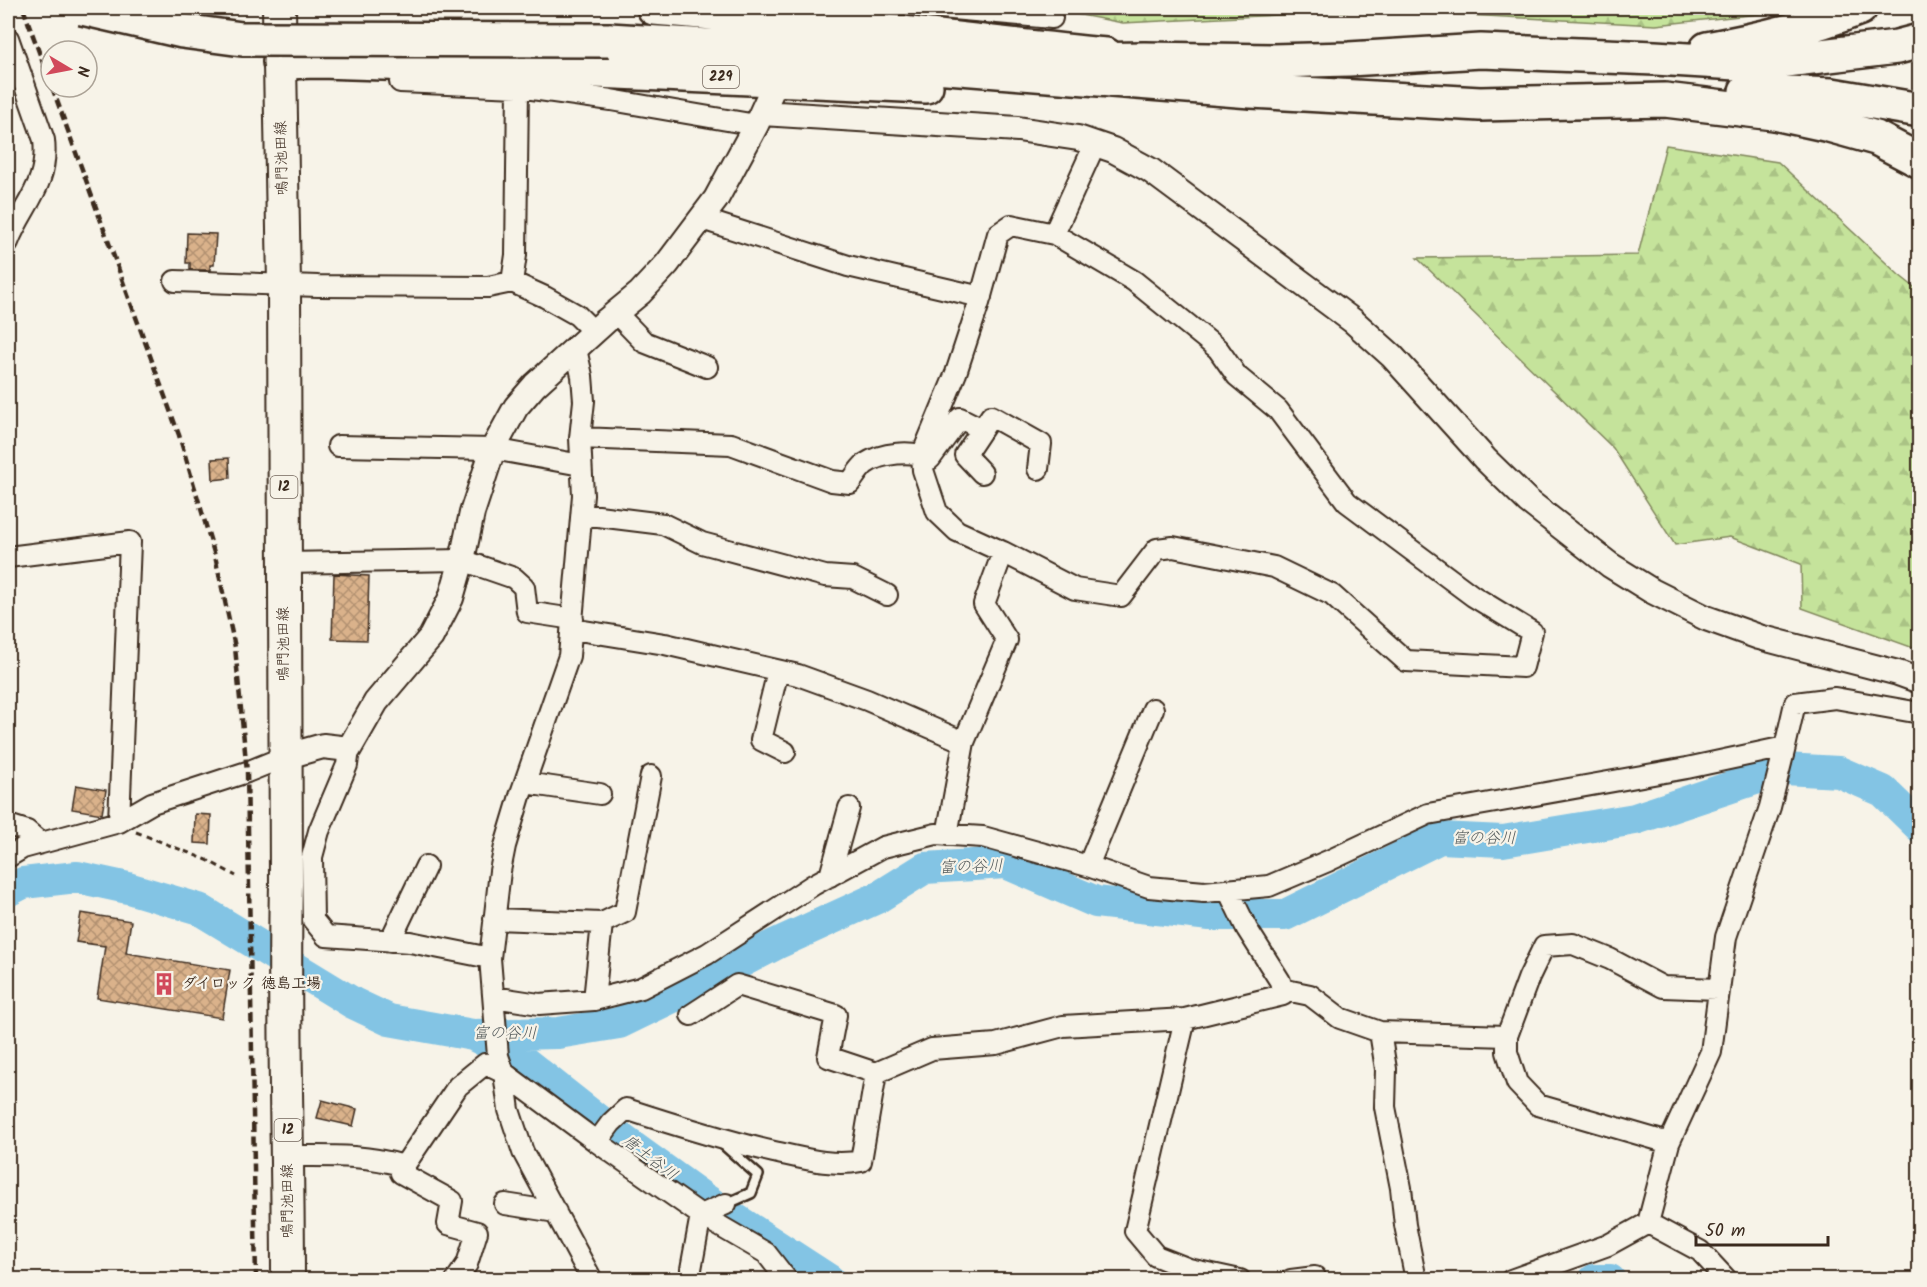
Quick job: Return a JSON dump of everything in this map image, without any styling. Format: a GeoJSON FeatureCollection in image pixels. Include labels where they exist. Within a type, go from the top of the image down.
{"type":"FeatureCollection","features":[{"type":"Feature","properties":{"kind":"highway"},"geometry":{"type":"LineString","coordinates":[[82,8],[182,32],[242,39],[610,32]]}},
{"type":"Feature","properties":{"kind":"highway"},"geometry":{"type":"LineString","coordinates":[[155,8],[243,22],[610,32],[1010,59],[1480,104],[1665,100],[1731,91],[1832,95],[1920,110]]}},
{"type":"Feature","properties":{"kind":"highway"},"geometry":{"type":"LineString","coordinates":[[654,8],[1153,72],[1283,61],[1481,51],[1753,64],[1897,47],[1920,41]]}},
{"type":"Feature","properties":{"kind":"highway"},"geometry":{"type":"LineString","coordinates":[[1655,58],[1757,40],[1816,24],[1860,8]]}},
{"type":"Feature","properties":{"kind":"highway","name":"229"},"geometry":{"type":"LineString","coordinates":[[280,62],[320,61],[508,67],[907,86],[1007,88],[1153,72]]}},
{"type":"Feature","properties":{"kind":"highway"},"geometry":{"type":"LineString","coordinates":[[1665,100],[1763,111],[1829,125],[1876,138],[1920,161]]}},
{"type":"Feature","properties":{"kind":"main road","name":"鳴門池田線"},"geometry":{"type":"LineString","coordinates":[[279,8],[284,284],[284,757],[288,1280]]}},
{"type":"Feature","properties":{"kind":"street"},"geometry":{"type":"LineString","coordinates":[[940,8],[1052,18]]}},
{"type":"Feature","properties":{"kind":"street"},"geometry":{"type":"LineString","coordinates":[[8,38],[44,140],[45,152],[43,173],[38,189],[16,221],[8,242]]}},
{"type":"Feature","properties":{"kind":"street"},"geometry":{"type":"LineString","coordinates":[[400,82],[518,87],[759,119],[1018,129],[1078,138],[1113,150],[1150,170],[1353,321],[1392,356],[1485,459],[1528,501],[1610,565],[1652,591],[1706,618],[1759,637],[1898,673],[1920,681]]}},
{"type":"Feature","properties":{"kind":"street"},"geometry":{"type":"LineString","coordinates":[[512,282],[516,255],[518,87]]}},
{"type":"Feature","properties":{"kind":"street"},"geometry":{"type":"LineString","coordinates":[[490,958],[410,942],[326,936],[313,920],[312,857],[320,831],[347,765],[349,749],[376,702],[431,637],[451,598],[472,513],[493,448],[516,407],[535,385],[640,293],[702,219],[716,199],[772,90]]}},
{"type":"Feature","properties":{"kind":"street"},"geometry":{"type":"LineString","coordinates":[[1054,234],[1095,144]]}},
{"type":"Feature","properties":{"kind":"street"},"geometry":{"type":"LineString","coordinates":[[702,219],[848,266],[981,297]]}},
{"type":"Feature","properties":{"kind":"street"},"geometry":{"type":"LineString","coordinates":[[1011,225],[1054,234],[1134,281],[1218,349],[1237,376],[1278,410],[1347,502],[1473,596],[1533,632],[1523,667],[1406,661],[1332,595],[1274,567],[1173,547],[1157,549],[1120,596],[1075,589],[957,531],[937,512],[923,470],[922,454],[956,373],[981,297],[998,234],[1011,225]]}},
{"type":"Feature","properties":{"kind":"street"},"geometry":{"type":"LineString","coordinates":[[175,281],[318,286],[488,287],[512,282],[577,315],[594,332]]}},
{"type":"Feature","properties":{"kind":"street"},"geometry":{"type":"LineString","coordinates":[[616,313],[644,342],[707,367]]}},
{"type":"Feature","properties":{"kind":"street"},"geometry":{"type":"LineString","coordinates":[[576,349],[582,376],[584,401],[580,438],[583,495],[569,656],[525,783],[501,863],[490,958],[501,1065],[509,1110],[524,1152],[592,1280]]}},
{"type":"Feature","properties":{"kind":"street"},"geometry":{"type":"LineString","coordinates":[[982,472],[965,455],[991,416],[1041,444],[1038,469]]}},
{"type":"Feature","properties":{"kind":"street"},"geometry":{"type":"LineString","coordinates":[[580,438],[731,444],[832,482],[850,483],[864,465],[887,455],[922,454],[930,459],[960,418],[982,429]]}},
{"type":"Feature","properties":{"kind":"street"},"geometry":{"type":"LineString","coordinates":[[338,446],[493,448],[581,465]]}},
{"type":"Feature","properties":{"kind":"street"},"geometry":{"type":"LineString","coordinates":[[582,514],[663,524],[702,543],[825,576],[853,578],[887,595]]}},
{"type":"Feature","properties":{"kind":"street"},"geometry":{"type":"LineString","coordinates":[[8,557],[130,542],[119,822]]}},
{"type":"Feature","properties":{"kind":"street"},"geometry":{"type":"LineString","coordinates":[[947,835],[964,742],[1007,640],[984,604],[1003,552]]}},
{"type":"Feature","properties":{"kind":"street"},"geometry":{"type":"LineString","coordinates":[[284,563],[462,560],[514,578],[524,587],[527,612],[798,675],[867,700],[964,742]]}},
{"type":"Feature","properties":{"kind":"street"},"geometry":{"type":"LineString","coordinates":[[778,671],[761,740],[785,752]]}},
{"type":"Feature","properties":{"kind":"street"},"geometry":{"type":"LineString","coordinates":[[1511,1280],[1608,1245],[1648,1223],[1669,1143],[1711,1052],[1726,937],[1770,807],[1795,704],[1834,698],[1920,713]]}},
{"type":"Feature","properties":{"kind":"street"},"geometry":{"type":"LineString","coordinates":[[1088,866],[1153,709]]}},
{"type":"Feature","properties":{"kind":"street"},"geometry":{"type":"LineString","coordinates":[[8,857],[23,848],[119,822],[152,803],[247,772],[284,757],[322,746],[349,749]]}},
{"type":"Feature","properties":{"kind":"street"},"geometry":{"type":"LineString","coordinates":[[494,1000],[539,1004],[594,999],[640,988],[707,954],[830,876],[883,847],[936,834],[983,837],[1088,866],[1149,887],[1204,892],[1228,891],[1269,886],[1428,814],[1698,766],[1784,747]]}},
{"type":"Feature","properties":{"kind":"street"},"geometry":{"type":"LineString","coordinates":[[494,919],[602,923],[625,912],[651,776]]}},
{"type":"Feature","properties":{"kind":"street"},"geometry":{"type":"LineString","coordinates":[[525,783],[600,794]]}},
{"type":"Feature","properties":{"kind":"street"},"geometry":{"type":"LineString","coordinates":[[830,876],[849,808]]}},
{"type":"Feature","properties":{"kind":"street"},"geometry":{"type":"LineString","coordinates":[[8,825],[27,831],[40,843]]}},
{"type":"Feature","properties":{"kind":"street"},"geometry":{"type":"LineString","coordinates":[[390,940],[426,866]]}},
{"type":"Feature","properties":{"kind":"street"},"geometry":{"type":"LineString","coordinates":[[691,1015],[737,985],[825,1011],[836,1015],[828,1057],[876,1073],[932,1049],[996,1044],[1063,1026],[1185,1019],[1283,995],[1280,981],[1247,929],[1228,891]]}},
{"type":"Feature","properties":{"kind":"street"},"geometry":{"type":"LineString","coordinates":[[594,999],[602,923]]}},
{"type":"Feature","properties":{"kind":"street"},"geometry":{"type":"LineString","coordinates":[[1669,1143],[1538,1105],[1517,1083],[1507,1052],[1508,1036],[1529,977],[1544,946],[1573,944],[1610,959],[1663,987],[1718,989]]}},
{"type":"Feature","properties":{"kind":"street"},"geometry":{"type":"LineString","coordinates":[[1281,988],[1311,995],[1340,1018],[1380,1032],[1508,1036]]}},
{"type":"Feature","properties":{"kind":"street"},"geometry":{"type":"LineString","coordinates":[[1185,1019],[1135,1231],[1156,1256],[1189,1274],[1240,1280]]}},
{"type":"Feature","properties":{"kind":"street"},"geometry":{"type":"LineString","coordinates":[[1380,1032],[1386,1069],[1386,1107],[1416,1280]]}},
{"type":"Feature","properties":{"kind":"street"},"geometry":{"type":"LineString","coordinates":[[456,1280],[467,1264],[477,1232],[448,1224],[452,1201],[401,1173],[459,1086],[485,1064],[501,1065],[712,1210],[766,1253],[787,1280]]}},
{"type":"Feature","properties":{"kind":"street"},"geometry":{"type":"LineString","coordinates":[[603,1134],[626,1109],[714,1137],[801,1158],[846,1164],[861,1161],[876,1073]]}},
{"type":"Feature","properties":{"kind":"street"},"geometry":{"type":"LineString","coordinates":[[288,1156],[356,1156],[381,1159],[404,1166]]}},
{"type":"Feature","properties":{"kind":"street"},"geometry":{"type":"LineString","coordinates":[[505,1204],[556,1212]]}},
{"type":"Feature","properties":{"kind":"street"},"geometry":{"type":"LineString","coordinates":[[692,1280],[691,1269],[712,1210]]}},
{"type":"Feature","properties":{"kind":"street"},"geometry":{"type":"LineString","coordinates":[[1648,1223],[1700,1251],[1726,1280]]}},
{"type":"Feature","properties":{"kind":"street"},"geometry":{"type":"LineString","coordinates":[[1291,1280],[1315,1277]]}},
{"type":"Feature","properties":{"kind":"lane"},"geometry":{"type":"LineString","coordinates":[[712,1210],[751,1192],[758,1175],[714,1137]]}},
{"type":"Feature","properties":{"kind":"path"},"geometry":{"type":"LineString","coordinates":[[119,822],[143,836],[207,860],[236,876]]}},
{"type":"Feature","properties":{"kind":"green space"},"geometry":{"type":"Polygon","coordinates":[[[1044,8],[1802,8],[1656,25],[1374,10],[1123,23],[1044,8]]]}},
{"type":"Feature","properties":{"kind":"green space"},"geometry":{"type":"Polygon","coordinates":[[[1666,145],[1778,162],[1919,291],[1919,650],[1802,608],[1801,564],[1730,537],[1675,545],[1613,448],[1417,258],[1638,255],[1666,145]]]}},
{"type":"Feature","properties":{"kind":"building"},"geometry":{"type":"Polygon","coordinates":[[[187,233],[216,234],[214,265],[210,265],[210,270],[190,270],[190,263],[186,263],[187,233]]]}},
{"type":"Feature","properties":{"kind":"building"},"geometry":{"type":"Polygon","coordinates":[[[229,458],[230,478],[213,480],[212,459],[229,458]]]}},
{"type":"Feature","properties":{"kind":"building"},"geometry":{"type":"Polygon","coordinates":[[[334,574],[369,576],[367,640],[332,639],[334,574]]]}},
{"type":"Feature","properties":{"kind":"building"},"geometry":{"type":"Polygon","coordinates":[[[76,785],[106,790],[102,814],[72,809],[76,785]]]}},
{"type":"Feature","properties":{"kind":"building"},"geometry":{"type":"Polygon","coordinates":[[[195,814],[211,815],[210,844],[194,843],[195,814]]]}},
{"type":"Feature","properties":{"kind":"building","name":"ダイロック 徳島工場"},"geometry":{"type":"Polygon","coordinates":[[[81,913],[131,921],[126,953],[230,970],[222,1018],[97,998],[105,946],[76,942],[81,913]]]}},
{"type":"Feature","properties":{"kind":"building"},"geometry":{"type":"Polygon","coordinates":[[[322,1100],[357,1109],[353,1126],[317,1118],[322,1100]]]}},
{"type":"Feature","properties":{"kind":"waterway","name":"富の谷川"},"geometry":{"type":"LineString","coordinates":[[8,891],[23,883],[77,877],[128,888],[199,909],[353,1003],[389,1020],[473,1035],[558,1033],[619,1023],[776,944],[877,898],[925,868],[1006,863],[1096,902],[1210,915],[1285,915],[1440,838],[1503,841],[1635,819],[1785,769],[1839,772],[1883,791],[1920,827]]}},
{"type":"Feature","properties":{"kind":"waterway","name":"唐土谷川"},"geometry":{"type":"LineString","coordinates":[[477,1037],[518,1057],[627,1143],[703,1198],[829,1280]]}},
{"type":"Feature","properties":{"kind":"waterway","name":"唐土谷川"},"geometry":{"type":"LineString","coordinates":[[1594,1280],[1610,1280]]}},
{"type":"Feature","properties":{"kind":"railway"},"geometry":{"type":"LineString","coordinates":[[23,8],[39,52]]}},
{"type":"Feature","properties":{"kind":"railway"},"geometry":{"type":"LineString","coordinates":[[56,99],[179,435],[215,556],[235,647],[247,772],[256,1280]]}},
{"type":"Feature","properties":{"kind":"place","name":"ダイロック 徳島工場"},"geometry":{"type":"Point","coordinates":[164,984]}}]}
